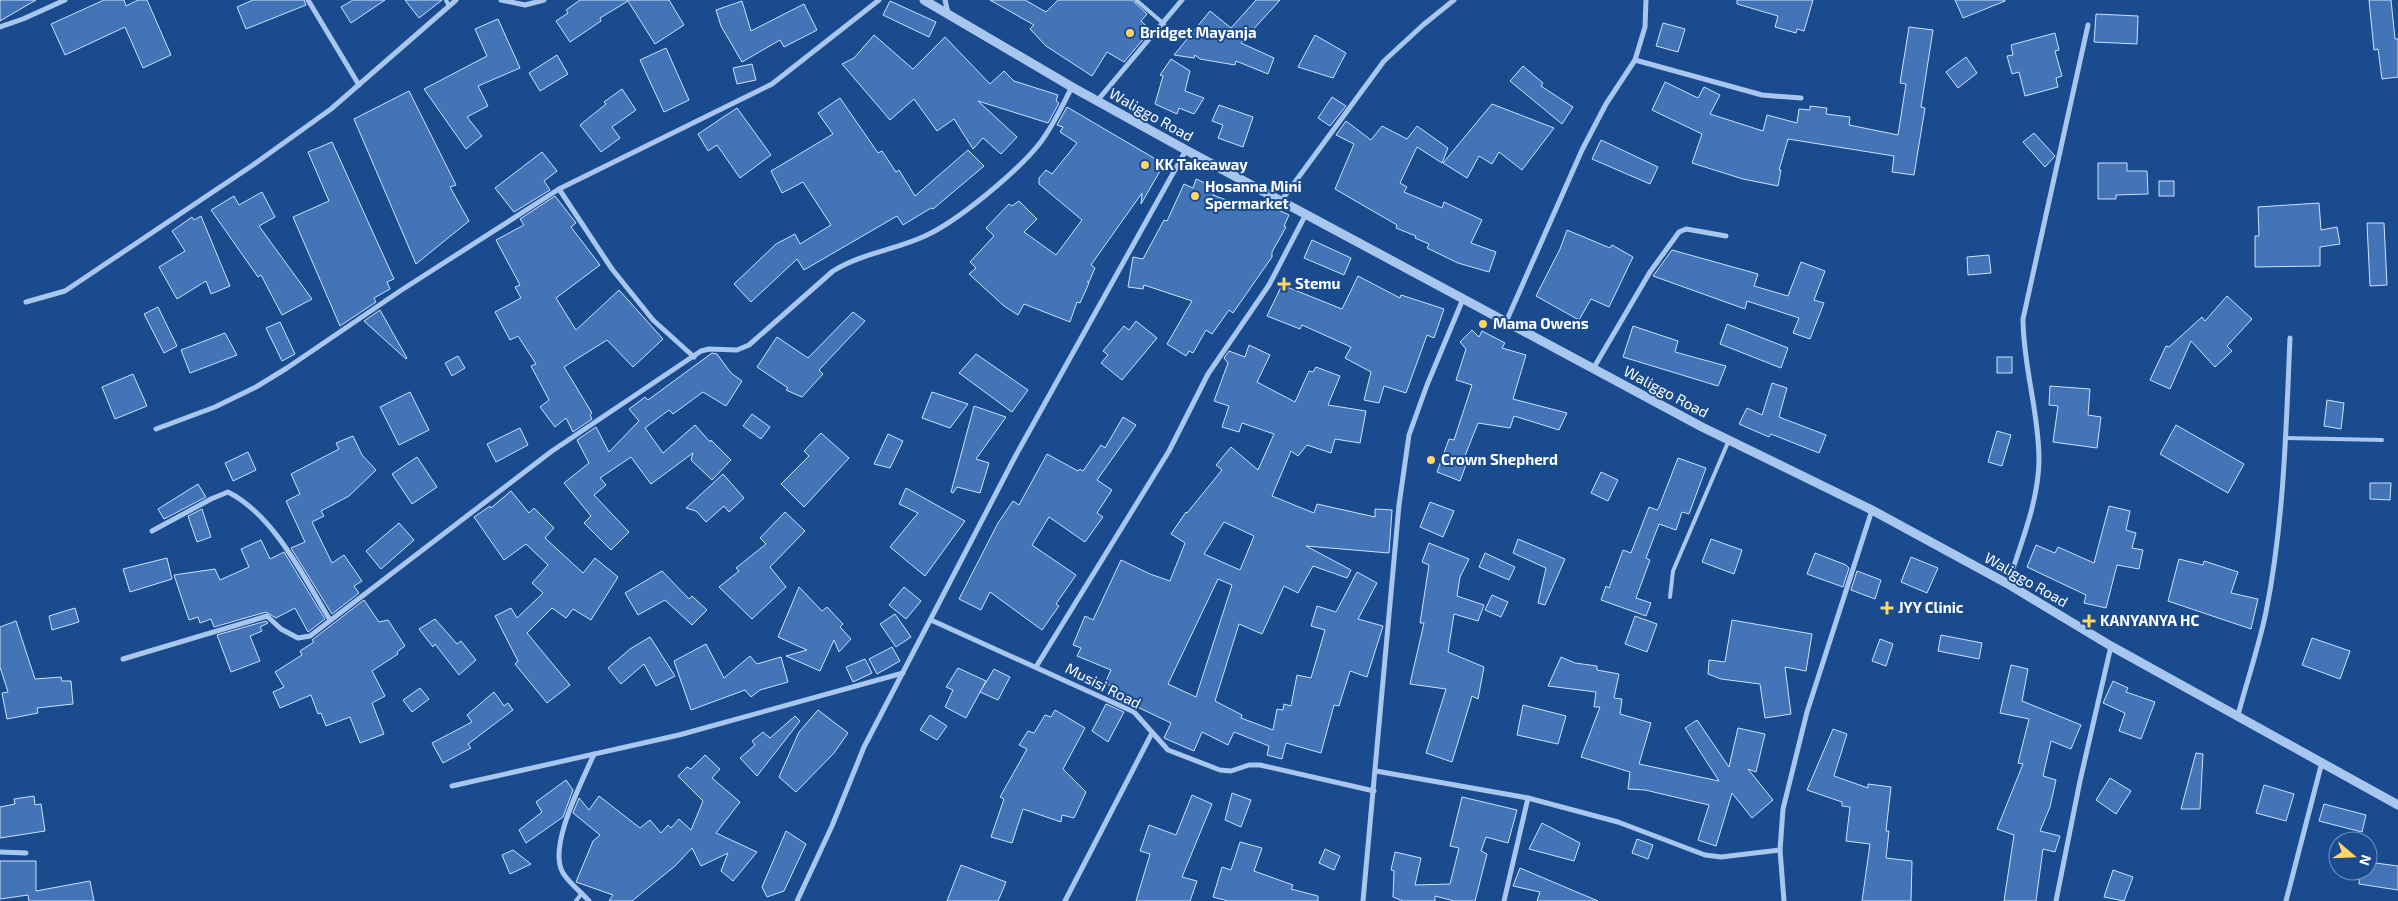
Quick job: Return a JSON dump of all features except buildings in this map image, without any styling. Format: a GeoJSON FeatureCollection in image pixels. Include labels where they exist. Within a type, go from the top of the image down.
{"type":"FeatureCollection","features":[{"type":"Feature","properties":{"kind":"street"},"geometry":{"type":"LineString","coordinates":[[0,27],[65,0]]}},
{"type":"Feature","properties":{"kind":"street"},"geometry":{"type":"LineString","coordinates":[[308,0],[359,85]]}},
{"type":"Feature","properties":{"kind":"street"},"geometry":{"type":"LineString","coordinates":[[26,302],[65,291],[102,268],[274,150],[330,110],[456,0]]}},
{"type":"Feature","properties":{"kind":"street"},"geometry":{"type":"LineString","coordinates":[[501,0],[525,5],[544,0]]}},
{"type":"Feature","properties":{"kind":"street"},"geometry":{"type":"LineString","coordinates":[[156,429],[214,407],[288,368],[400,291],[559,189],[772,84],[879,0]]}},
{"type":"Feature","properties":{"kind":"street","name":"Waliggo Road"},"geometry":{"type":"LineString","coordinates":[[924,0],[1072,87],[1186,150],[1594,369],[1729,440],[1872,510],[2008,584],[2111,646],[2398,805]]}},
{"type":"Feature","properties":{"kind":"street"},"geometry":{"type":"LineString","coordinates":[[945,0],[948,14]]}},
{"type":"Feature","properties":{"kind":"street"},"geometry":{"type":"LineString","coordinates":[[1097,101],[1164,24],[1182,0]]}},
{"type":"Feature","properties":{"kind":"street"},"geometry":{"type":"LineString","coordinates":[[1281,200],[1384,61],[1454,0]]}},
{"type":"Feature","properties":{"kind":"street"},"geometry":{"type":"LineString","coordinates":[[1506,322],[1582,150],[1606,104],[1635,60],[1645,27],[1646,0]]}},
{"type":"Feature","properties":{"kind":"street"},"geometry":{"type":"LineString","coordinates":[[2008,584],[2028,520],[2039,460],[2038,433],[2023,345],[2023,319],[2088,25]]}},
{"type":"Feature","properties":{"kind":"street"},"geometry":{"type":"LineString","coordinates":[[1635,60],[1762,94],[1801,98]]}},
{"type":"Feature","properties":{"kind":"street"},"geometry":{"type":"LineString","coordinates":[[123,659],[267,616],[281,629],[298,638],[310,636],[552,451],[701,351],[709,349],[742,349],[833,271],[850,261],[924,236],[946,224],[1003,181],[1039,144],[1052,126],[1072,87]]}},
{"type":"Feature","properties":{"kind":"street"},"geometry":{"type":"LineString","coordinates":[[798,901],[832,826],[864,747],[1016,455],[1186,150]]}},
{"type":"Feature","properties":{"kind":"street"},"geometry":{"type":"LineString","coordinates":[[559,189],[612,270],[653,320],[694,357]]}},
{"type":"Feature","properties":{"kind":"street"},"geometry":{"type":"LineString","coordinates":[[1036,667],[1169,451],[1208,374],[1269,285],[1306,214]]}},
{"type":"Feature","properties":{"kind":"street"},"geometry":{"type":"LineString","coordinates":[[1594,369],[1650,272],[1679,232],[1686,229],[1726,236]]}},
{"type":"Feature","properties":{"kind":"street"},"geometry":{"type":"LineString","coordinates":[[1363,901],[1399,505],[1409,436],[1427,385],[1463,299]]}},
{"type":"Feature","properties":{"kind":"street"},"geometry":{"type":"LineString","coordinates":[[2238,715],[2266,612],[2278,527],[2286,438],[2290,338]]}},
{"type":"Feature","properties":{"kind":"street"},"geometry":{"type":"LineString","coordinates":[[152,531],[211,499],[228,492],[240,498],[277,535],[330,620]]}},
{"type":"Feature","properties":{"kind":"street"},"geometry":{"type":"LineString","coordinates":[[1784,901],[1780,850],[1783,809],[1807,712],[1872,510]]}},
{"type":"Feature","properties":{"kind":"street","name":"Musisi Road"},"geometry":{"type":"LineString","coordinates":[[931,620],[1134,712],[1168,750],[1220,770],[1231,771],[1260,765],[1374,791]]}},
{"type":"Feature","properties":{"kind":"street"},"geometry":{"type":"LineString","coordinates":[[2056,901],[2076,799],[2111,646]]}},
{"type":"Feature","properties":{"kind":"street"},"geometry":{"type":"LineString","coordinates":[[452,786],[716,725],[903,673]]}},
{"type":"Feature","properties":{"kind":"street"},"geometry":{"type":"LineString","coordinates":[[1065,901],[1152,733]]}},
{"type":"Feature","properties":{"kind":"street"},"geometry":{"type":"LineString","coordinates":[[589,901],[562,873],[558,853],[572,806],[594,754]]}},
{"type":"Feature","properties":{"kind":"street"},"geometry":{"type":"LineString","coordinates":[[2286,901],[2322,762]]}},
{"type":"Feature","properties":{"kind":"street"},"geometry":{"type":"LineString","coordinates":[[1376,772],[1528,798],[1618,822],[1705,855],[1721,857],[1780,850]]}},
{"type":"Feature","properties":{"kind":"street"},"geometry":{"type":"LineString","coordinates":[[1504,901],[1528,798]]}},
{"type":"Feature","properties":{"kind":"street"},"geometry":{"type":"LineString","coordinates":[[0,852],[26,852]]}},
{"type":"Feature","properties":{"kind":"lane"},"geometry":{"type":"LineString","coordinates":[[446,0],[449,6]]}},
{"type":"Feature","properties":{"kind":"lane"},"geometry":{"type":"LineString","coordinates":[[1136,0],[1164,24]]}},
{"type":"Feature","properties":{"kind":"lane"},"geometry":{"type":"LineString","coordinates":[[2286,438],[2382,440]]}},
{"type":"Feature","properties":{"kind":"lane"},"geometry":{"type":"LineString","coordinates":[[1670,597],[1673,571],[1729,440]]}},
{"type":"Feature","properties":{"kind":"lane"},"geometry":{"type":"LineString","coordinates":[[576,901],[582,893]]}},
{"type":"Feature","properties":{"kind":"place","name":"Bridget Mayanja"},"geometry":{"type":"Point","coordinates":[1130,33]}},
{"type":"Feature","properties":{"kind":"place","name":"KK Takeaway"},"geometry":{"type":"Point","coordinates":[1145,165]}},
{"type":"Feature","properties":{"kind":"place","name":"Hosanna Mini Spermarket"},"geometry":{"type":"Point","coordinates":[1195,196]}},
{"type":"Feature","properties":{"kind":"place","name":"Stemu"},"geometry":{"type":"Point","coordinates":[1284,284]}},
{"type":"Feature","properties":{"kind":"place","name":"Mama Owens"},"geometry":{"type":"Point","coordinates":[1483,324]}},
{"type":"Feature","properties":{"kind":"place","name":"Crown Shepherd"},"geometry":{"type":"Point","coordinates":[1431,460]}},
{"type":"Feature","properties":{"kind":"place","name":"JYY Clinic"},"geometry":{"type":"Point","coordinates":[1887,608]}},
{"type":"Feature","properties":{"kind":"place","name":"KANYANYA HC"},"geometry":{"type":"Point","coordinates":[2089,621]}}]}
